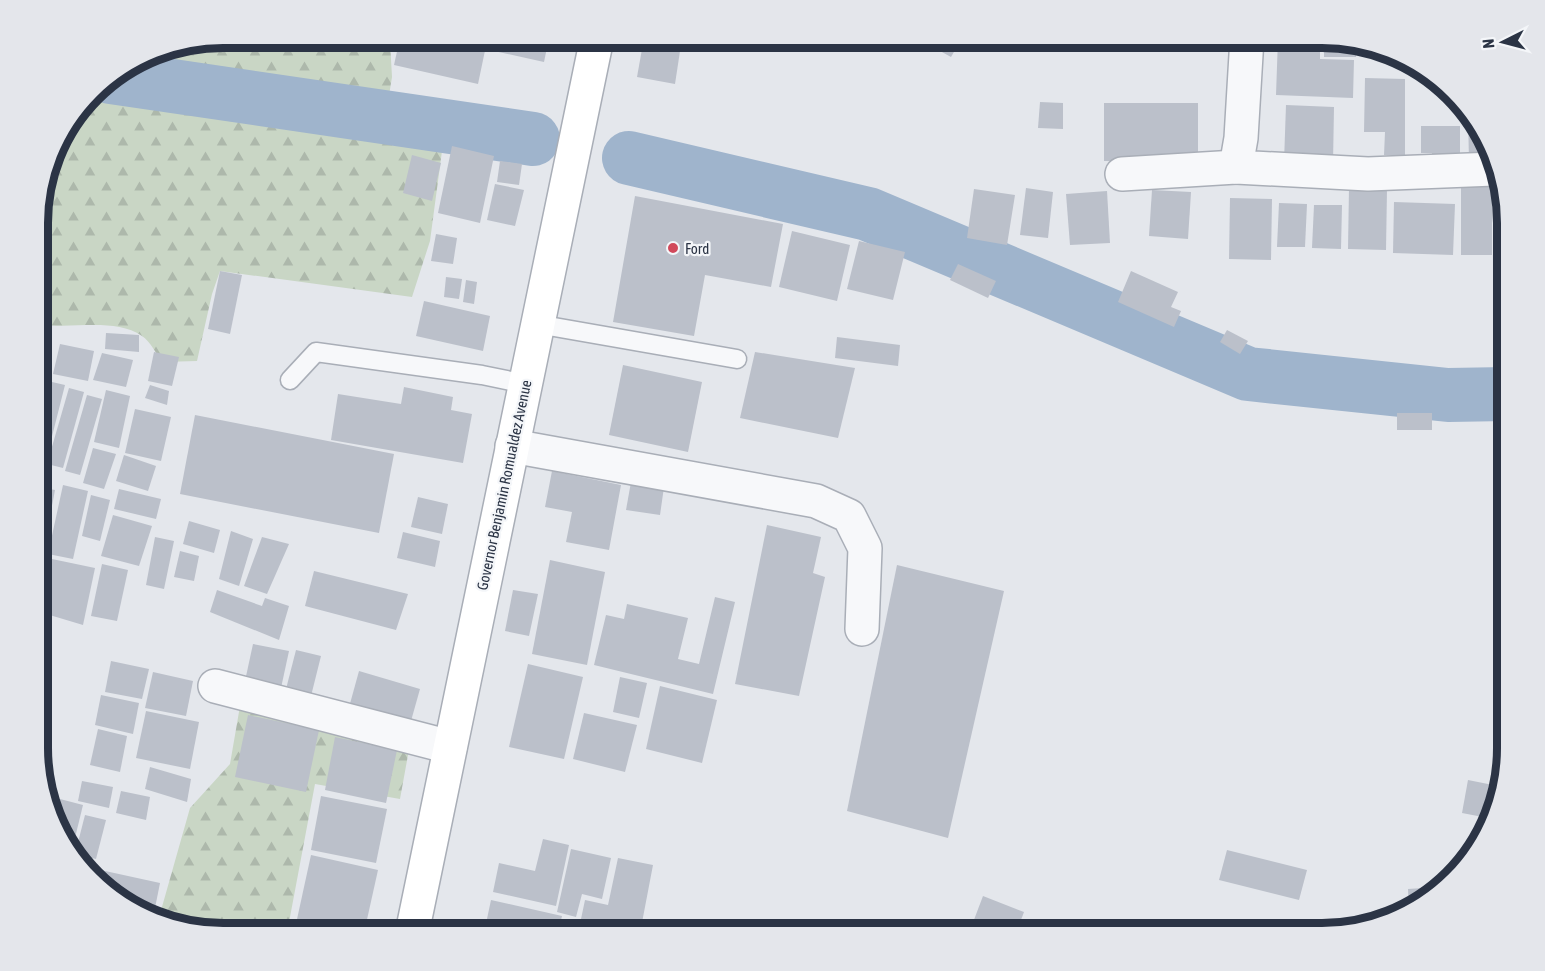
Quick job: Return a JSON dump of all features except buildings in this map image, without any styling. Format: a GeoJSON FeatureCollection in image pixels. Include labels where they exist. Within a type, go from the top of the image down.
{"type":"FeatureCollection","features":[{"type":"Feature","properties":{"kind":"main road","name":"Governor Benjamin Romualdez Avenue"},"geometry":{"type":"LineString","coordinates":[[414,923],[595,48]]}},
{"type":"Feature","properties":{"kind":"street"},"geometry":{"type":"LineString","coordinates":[[1236,167],[1241,138],[1246,48]]}},
{"type":"Feature","properties":{"kind":"street"},"geometry":{"type":"LineString","coordinates":[[1122,174],[1236,167],[1368,174],[1489,169]]}},
{"type":"Feature","properties":{"kind":"street"},"geometry":{"type":"LineString","coordinates":[[512,446],[816,501],[849,516],[865,548],[862,629]]}},
{"type":"Feature","properties":{"kind":"street"},"geometry":{"type":"LineString","coordinates":[[215,686],[450,747]]}},
{"type":"Feature","properties":{"kind":"lane"},"geometry":{"type":"LineString","coordinates":[[537,324],[737,359]]}},
{"type":"Feature","properties":{"kind":"lane"},"geometry":{"type":"LineString","coordinates":[[290,380],[316,352],[482,375],[526,384]]}},
{"type":"Feature","properties":{"kind":"green space"},"geometry":{"type":"Polygon","coordinates":[[[223,48],[390,48],[392,77],[382,139],[442,151],[430,241],[412,297],[220,271],[212,294],[197,361],[162,362],[145,338],[131,330],[119,327],[48,325],[49,200],[57,167],[66,146],[84,116],[116,84],[135,71],[200,49],[223,48]]]}},
{"type":"Feature","properties":{"kind":"green space"},"geometry":{"type":"Polygon","coordinates":[[[240,706],[410,744],[400,799],[315,784],[289,923],[200,922],[161,911],[190,808],[230,764],[240,706]]]}},
{"type":"Feature","properties":{"kind":"waterway"},"geometry":{"type":"LineString","coordinates":[[124,79],[533,139]]}},
{"type":"Feature","properties":{"kind":"waterway"},"geometry":{"type":"LineString","coordinates":[[533,139],[538,140]]}},
{"type":"Feature","properties":{"kind":"waterway"},"geometry":{"type":"LineString","coordinates":[[629,158],[868,214],[1248,374],[1448,395],[1497,394]]}},
{"type":"Feature","properties":{"kind":"place","name":"Ford"},"geometry":{"type":"Point","coordinates":[673,248]}}]}
